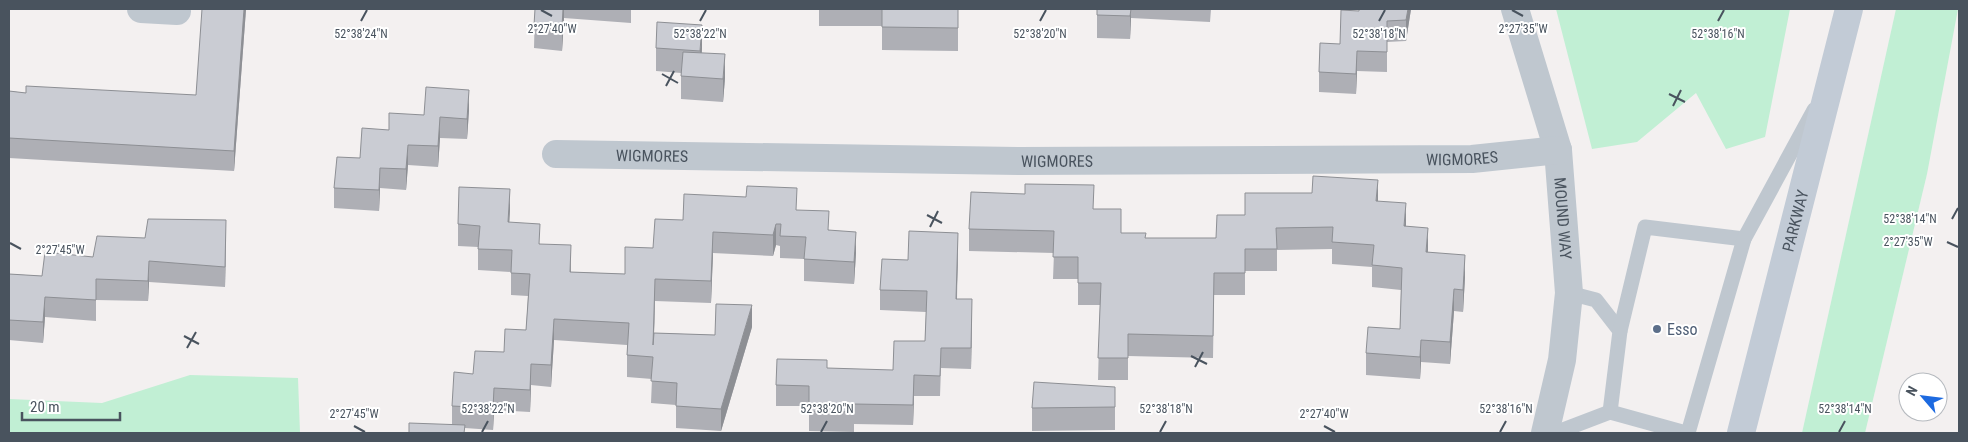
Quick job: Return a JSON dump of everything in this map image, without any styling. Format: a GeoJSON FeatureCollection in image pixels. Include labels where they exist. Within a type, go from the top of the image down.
{"type":"FeatureCollection","features":[{"type":"Feature","properties":{"kind":"main road","name":"PARKWAY"},"geometry":{"type":"LineString","coordinates":[[1741,433],[1849,9]]}},
{"type":"Feature","properties":{"kind":"street"},"geometry":{"type":"LineString","coordinates":[[141,9],[177,11]]}},
{"type":"Feature","properties":{"kind":"street","name":"MOUND WAY"},"geometry":{"type":"LineString","coordinates":[[1515,9],[1558,150],[1569,292],[1562,360],[1545,433]]}},
{"type":"Feature","properties":{"kind":"street","name":"WIGMORES"},"geometry":{"type":"LineString","coordinates":[[556,154],[1028,161],[1489,159],[1558,150]]}},
{"type":"Feature","properties":{"kind":"lane"},"geometry":{"type":"LineString","coordinates":[[1555,433],[1610,412],[1687,433],[1744,239],[1831,78]]}},
{"type":"Feature","properties":{"kind":"lane"},"geometry":{"type":"LineString","coordinates":[[1610,412],[1620,331],[1645,227],[1744,239]]}},
{"type":"Feature","properties":{"kind":"lane"},"geometry":{"type":"LineString","coordinates":[[1569,292],[1596,300],[1620,331]]}},
{"type":"Feature","properties":{"kind":"green space"},"geometry":{"type":"Polygon","coordinates":[[[1556,9],[1790,9],[1765,137],[1726,149],[1696,93],[1637,142],[1592,149],[1556,9]]]}},
{"type":"Feature","properties":{"kind":"green space"},"geometry":{"type":"Polygon","coordinates":[[[1896,9],[1958,9],[1927,174],[1865,433],[1802,433],[1896,9]]]}},
{"type":"Feature","properties":{"kind":"green space"},"geometry":{"type":"Polygon","coordinates":[[[190,375],[298,378],[300,433],[9,433],[9,399],[102,403],[190,375]]]}},
{"type":"Feature","properties":{"kind":"building"},"geometry":{"type":"Polygon","coordinates":[[[202,9],[244,9],[234,151],[9,138],[9,91],[26,93],[26,86],[196,95],[202,9]]]}},
{"type":"Feature","properties":{"kind":"building"},"geometry":{"type":"Polygon","coordinates":[[[535,9],[563,9],[562,27],[534,25],[535,9]]]}},
{"type":"Feature","properties":{"kind":"building"},"geometry":{"type":"Polygon","coordinates":[[[882,9],[958,9],[958,28],[882,27],[882,9]]]}},
{"type":"Feature","properties":{"kind":"building"},"geometry":{"type":"Polygon","coordinates":[[[1097,9],[1131,9],[1130,16],[1097,15],[1097,9]]]}},
{"type":"Feature","properties":{"kind":"building"},"geometry":{"type":"Polygon","coordinates":[[[1359,9],[1408,9],[1406,20],[1387,21],[1387,52],[1357,51],[1356,74],[1319,72],[1320,43],[1340,44],[1341,10],[1359,11],[1359,9]]]}},
{"type":"Feature","properties":{"kind":"building"},"geometry":{"type":"Polygon","coordinates":[[[657,22],[702,25],[700,51],[656,48],[657,22]]]}},
{"type":"Feature","properties":{"kind":"building"},"geometry":{"type":"Polygon","coordinates":[[[683,52],[725,54],[723,79],[681,76],[683,52]]]}},
{"type":"Feature","properties":{"kind":"building"},"geometry":{"type":"Polygon","coordinates":[[[426,87],[469,90],[467,119],[440,117],[438,146],[408,145],[406,169],[380,168],[379,190],[334,188],[337,157],[360,158],[362,128],[389,130],[389,113],[424,115],[426,87]]]}},
{"type":"Feature","properties":{"kind":"building"},"geometry":{"type":"Polygon","coordinates":[[[1313,176],[1378,180],[1376,201],[1406,203],[1404,226],[1428,228],[1426,252],[1465,255],[1463,290],[1454,289],[1450,342],[1421,340],[1420,357],[1366,353],[1368,327],[1400,329],[1402,268],[1372,265],[1374,245],[1332,242],[1333,227],[1276,228],[1277,249],[1245,249],[1245,273],[1214,273],[1213,336],[1128,334],[1128,358],[1098,358],[1101,283],[1078,283],[1078,257],[1053,257],[1054,231],[969,229],[971,192],[1025,194],[1025,184],[1094,185],[1093,209],[1121,209],[1121,233],[1146,233],[1145,238],[1216,238],[1217,215],[1245,215],[1245,193],[1312,193],[1313,176]]]}},
{"type":"Feature","properties":{"kind":"building"},"geometry":{"type":"Polygon","coordinates":[[[747,186],[797,188],[796,210],[829,211],[828,230],[856,232],[854,262],[804,259],[806,237],[780,236],[781,224],[776,224],[773,235],[713,232],[711,281],[655,279],[653,345],[654,333],[715,335],[716,304],[752,305],[721,409],[676,406],[677,383],[651,381],[653,357],[627,355],[629,323],[554,319],[551,365],[531,364],[530,390],[494,388],[493,408],[452,406],[454,372],[473,374],[475,351],[504,352],[505,329],[526,330],[530,274],[511,273],[512,250],[478,249],[480,226],[458,224],[459,187],[510,189],[508,222],[540,224],[539,244],[571,245],[570,272],[625,274],[625,247],[653,248],[655,219],[683,220],[684,194],[746,197],[747,186]]]}},
{"type":"Feature","properties":{"kind":"building"},"geometry":{"type":"Polygon","coordinates":[[[148,219],[226,220],[225,267],[149,261],[148,281],[96,279],[96,300],[45,297],[43,322],[9,320],[9,274],[42,276],[45,252],[93,257],[97,236],[145,238],[148,219]]]}},
{"type":"Feature","properties":{"kind":"building"},"geometry":{"type":"Polygon","coordinates":[[[909,231],[958,233],[956,299],[972,299],[971,348],[941,348],[940,376],[914,375],[913,405],[854,404],[854,412],[809,411],[809,386],[776,385],[777,359],[827,360],[827,368],[893,370],[894,341],[925,341],[927,291],[880,290],[882,259],[908,260],[909,231]]]}},
{"type":"Feature","properties":{"kind":"building"},"geometry":{"type":"Polygon","coordinates":[[[1034,382],[1115,387],[1115,407],[1032,408],[1034,382]]]}},
{"type":"Feature","properties":{"kind":"building"},"geometry":{"type":"Polygon","coordinates":[[[409,423],[465,425],[464,433],[409,433],[409,423]]]}},
{"type":"Feature","properties":{"kind":"place","name":"Esso"},"geometry":{"type":"Point","coordinates":[1657,329]}}]}
